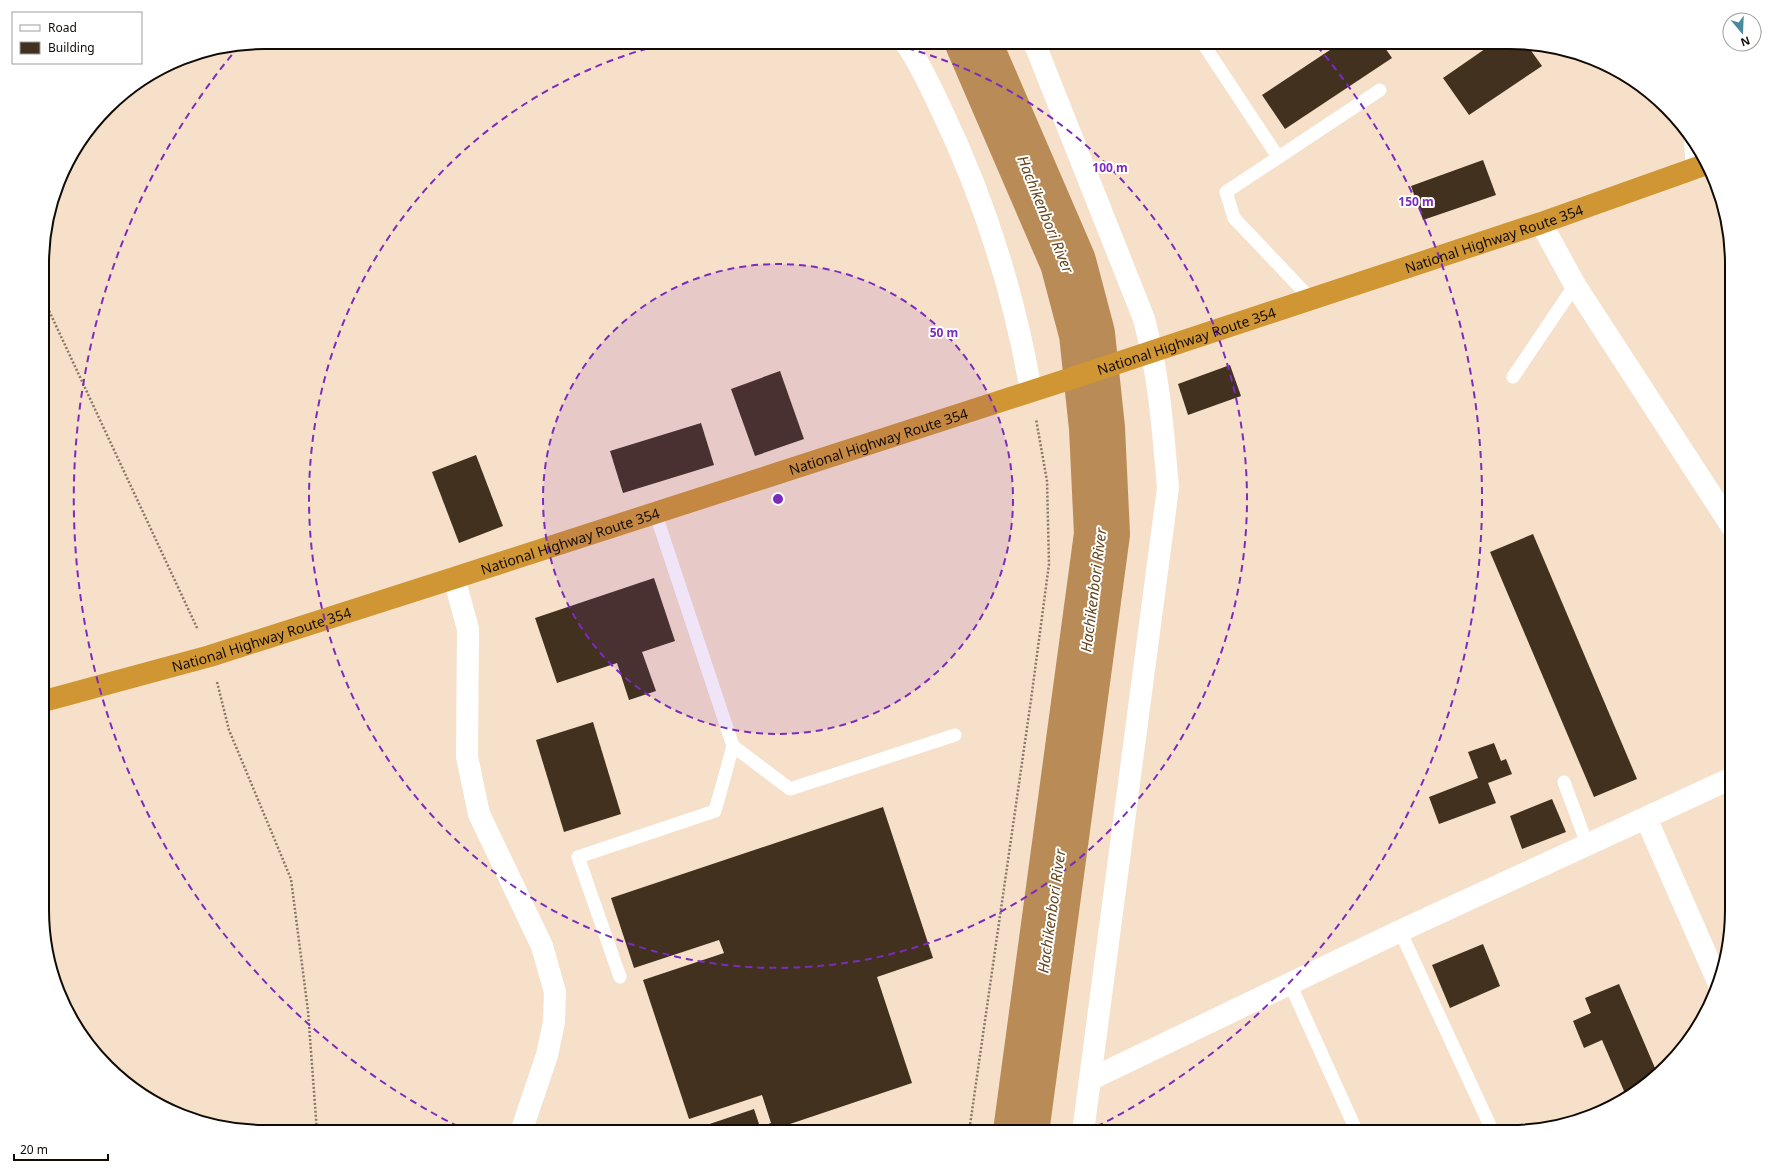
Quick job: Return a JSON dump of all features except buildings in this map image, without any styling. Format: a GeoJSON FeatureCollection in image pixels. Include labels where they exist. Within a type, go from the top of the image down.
{"type":"FeatureCollection","features":[{"type":"Feature","properties":{"kind":"highway","name":"National Highway Route 354"},"geometry":{"type":"LineString","coordinates":[[49,700],[210,656],[454,578],[1063,381],[1152,350],[1542,223],[1701,166]]}},
{"type":"Feature","properties":{"kind":"street"},"geometry":{"type":"LineString","coordinates":[[910,49],[915,56],[954,135],[988,219],[1002,264],[1024,355],[1030,391]]}},
{"type":"Feature","properties":{"kind":"street"},"geometry":{"type":"LineString","coordinates":[[1037,49],[1144,319],[1152,350],[1160,397],[1168,488],[1084,1125]]}},
{"type":"Feature","properties":{"kind":"street"},"geometry":{"type":"LineString","coordinates":[[1542,223],[1575,285],[1725,516]]}},
{"type":"Feature","properties":{"kind":"street"},"geometry":{"type":"LineString","coordinates":[[454,578],[468,628],[467,756],[479,814],[542,946],[555,992],[554,1022],[547,1055],[523,1125]]}},
{"type":"Feature","properties":{"kind":"street"},"geometry":{"type":"LineString","coordinates":[[1091,1079],[1400,931],[1725,781]]}},
{"type":"Feature","properties":{"kind":"street"},"geometry":{"type":"LineString","coordinates":[[1646,818],[1715,975]]}},
{"type":"Feature","properties":{"kind":"lane"},"geometry":{"type":"LineString","coordinates":[[1207,49],[1278,157]]}},
{"type":"Feature","properties":{"kind":"lane"},"geometry":{"type":"LineString","coordinates":[[1310,298],[1234,218],[1226,192],[1380,90]]}},
{"type":"Feature","properties":{"kind":"lane"},"geometry":{"type":"LineString","coordinates":[[1513,377],[1575,285]]}},
{"type":"Feature","properties":{"kind":"lane"},"geometry":{"type":"LineString","coordinates":[[620,977],[578,857],[715,811],[733,746],[655,512]]}},
{"type":"Feature","properties":{"kind":"lane"},"geometry":{"type":"LineString","coordinates":[[733,746],[790,789],[955,735]]}},
{"type":"Feature","properties":{"kind":"lane"},"geometry":{"type":"LineString","coordinates":[[1564,782],[1587,844]]}},
{"type":"Feature","properties":{"kind":"lane"},"geometry":{"type":"LineString","coordinates":[[1400,931],[1490,1125]]}},
{"type":"Feature","properties":{"kind":"lane"},"geometry":{"type":"LineString","coordinates":[[1290,984],[1354,1125]]}},
{"type":"Feature","properties":{"kind":"path"},"geometry":{"type":"LineString","coordinates":[[49,311],[210,656],[229,730],[291,879],[308,1011],[316,1125]]}},
{"type":"Feature","properties":{"kind":"path"},"geometry":{"type":"LineString","coordinates":[[970,1125],[1049,564],[1047,481],[1030,391]]}},
{"type":"Feature","properties":{"kind":"waterway","name":"Hachikenbori River"},"geometry":{"type":"LineString","coordinates":[[976,49],[1068,262],[1087,334],[1097,428],[1102,534],[1022,1125]]}}]}
